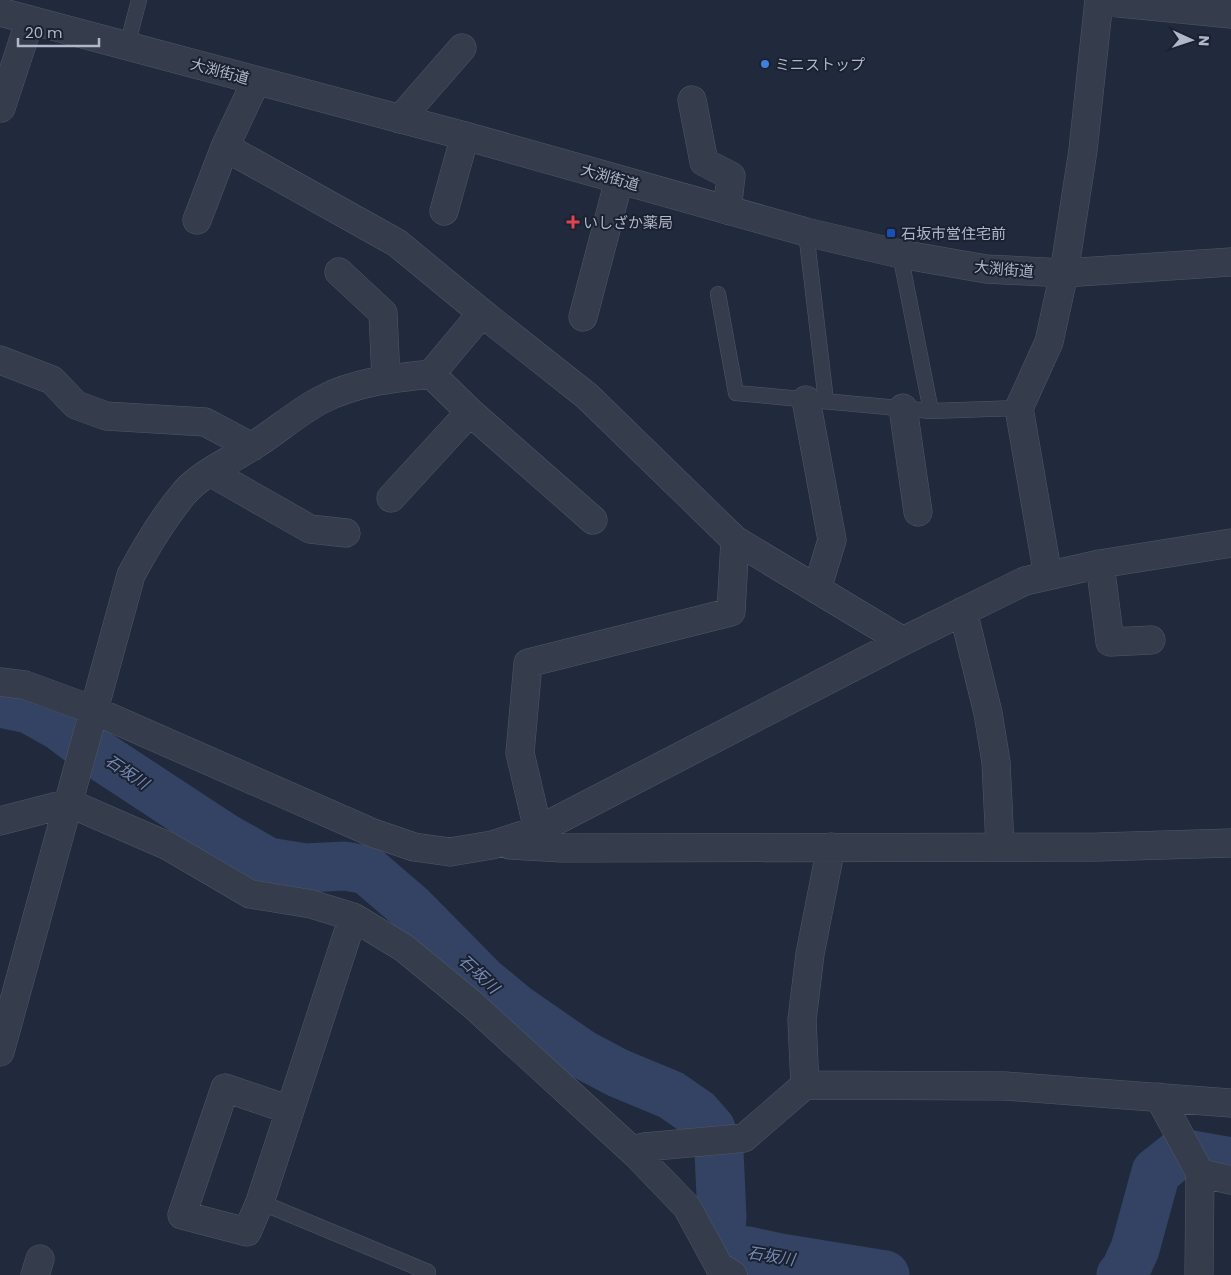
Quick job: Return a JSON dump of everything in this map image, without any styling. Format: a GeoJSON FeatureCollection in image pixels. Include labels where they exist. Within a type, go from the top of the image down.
{"type":"FeatureCollection","features":[{"type":"Feature","properties":{"kind":"street"},"geometry":{"type":"LineString","coordinates":[[1048,576],[1020,408],[1049,342],[1064,273],[1083,150],[1099,1],[1231,14]]}},
{"type":"Feature","properties":{"kind":"street","name":"大渕街道"},"geometry":{"type":"LineString","coordinates":[[0,12],[465,136],[806,232],[900,254],[986,269],[1064,273],[1231,262]]}},
{"type":"Feature","properties":{"kind":"street"},"geometry":{"type":"LineString","coordinates":[[1,108],[30,20]]}},
{"type":"Feature","properties":{"kind":"street"},"geometry":{"type":"LineString","coordinates":[[400,119],[462,48]]}},
{"type":"Feature","properties":{"kind":"street"},"geometry":{"type":"LineString","coordinates":[[197,220],[225,147],[256,81]]}},
{"type":"Feature","properties":{"kind":"street"},"geometry":{"type":"LineString","coordinates":[[692,100],[704,162],[731,176],[727,210]]}},
{"type":"Feature","properties":{"kind":"street"},"geometry":{"type":"LineString","coordinates":[[444,211],[465,136]]}},
{"type":"Feature","properties":{"kind":"street"},"geometry":{"type":"LineString","coordinates":[[225,147],[397,243],[587,396],[735,540],[903,641]]}},
{"type":"Feature","properties":{"kind":"street"},"geometry":{"type":"LineString","coordinates":[[582,317],[619,180]]}},
{"type":"Feature","properties":{"kind":"street"},"geometry":{"type":"LineString","coordinates":[[339,272],[383,313],[386,379]]}},
{"type":"Feature","properties":{"kind":"street"},"geometry":{"type":"LineString","coordinates":[[0,1052],[131,575],[150,539],[186,491],[210,472],[252,447],[321,400],[350,389],[386,379],[431,374],[482,313]]}},
{"type":"Feature","properties":{"kind":"street"},"geometry":{"type":"LineString","coordinates":[[0,360],[52,380],[76,405],[106,416],[205,422],[252,447]]}},
{"type":"Feature","properties":{"kind":"street"},"geometry":{"type":"LineString","coordinates":[[431,374],[470,412],[593,520]]}},
{"type":"Feature","properties":{"kind":"street"},"geometry":{"type":"LineString","coordinates":[[816,400],[832,540],[817,589]]}},
{"type":"Feature","properties":{"kind":"street"},"geometry":{"type":"LineString","coordinates":[[903,408],[918,512]]}},
{"type":"Feature","properties":{"kind":"street"},"geometry":{"type":"LineString","coordinates":[[391,498],[470,412]]}},
{"type":"Feature","properties":{"kind":"street"},"geometry":{"type":"LineString","coordinates":[[210,472],[310,529],[346,533]]}},
{"type":"Feature","properties":{"kind":"street"},"geometry":{"type":"LineString","coordinates":[[538,830],[520,753],[528,663],[731,612],[735,540]]}},
{"type":"Feature","properties":{"kind":"street"},"geometry":{"type":"LineString","coordinates":[[0,682],[25,685],[91,719],[373,833],[414,847],[450,852],[492,845],[538,830],[903,641],[1025,581],[1100,564],[1231,543]]}},
{"type":"Feature","properties":{"kind":"street"},"geometry":{"type":"LineString","coordinates":[[1100,564],[1110,642],[1151,640]]}},
{"type":"Feature","properties":{"kind":"street"},"geometry":{"type":"LineString","coordinates":[[964,611],[988,713],[996,762],[1000,846]]}},
{"type":"Feature","properties":{"kind":"street"},"geometry":{"type":"LineString","coordinates":[[0,821],[69,803],[168,846],[250,894],[311,904],[353,917],[404,948],[472,1004],[636,1154],[687,1207],[719,1266],[733,1275]]}},
{"type":"Feature","properties":{"kind":"street"},"geometry":{"type":"LineString","coordinates":[[492,845],[562,848],[1098,847],[1231,843]]}},
{"type":"Feature","properties":{"kind":"street"},"geometry":{"type":"LineString","coordinates":[[805,1086],[802,1020],[810,954],[831,847]]}},
{"type":"Feature","properties":{"kind":"street"},"geometry":{"type":"LineString","coordinates":[[290,1110],[225,1088],[182,1215],[247,1232],[260,1202],[353,917]]}},
{"type":"Feature","properties":{"kind":"street"},"geometry":{"type":"LineString","coordinates":[[636,1154],[644,1147],[744,1138],[805,1086],[1004,1086],[1231,1104]]}},
{"type":"Feature","properties":{"kind":"street"},"geometry":{"type":"LineString","coordinates":[[1159,1097],[1200,1173],[1199,1273]]}},
{"type":"Feature","properties":{"kind":"street"},"geometry":{"type":"LineString","coordinates":[[1200,1173],[1231,1180]]}},
{"type":"Feature","properties":{"kind":"lane"},"geometry":{"type":"LineString","coordinates":[[127,46],[139,0]]}},
{"type":"Feature","properties":{"kind":"lane"},"geometry":{"type":"LineString","coordinates":[[806,232],[816,400]]}},
{"type":"Feature","properties":{"kind":"lane"},"geometry":{"type":"LineString","coordinates":[[900,254],[931,411]]}},
{"type":"Feature","properties":{"kind":"lane"},"geometry":{"type":"LineString","coordinates":[[718,294],[736,393],[931,411],[1020,408]]}},
{"type":"Feature","properties":{"kind":"lane"},"geometry":{"type":"LineString","coordinates":[[260,1202],[428,1272],[426,1275]]}},
{"type":"Feature","properties":{"kind":"waterway","name":"石坂川"},"geometry":{"type":"LineString","coordinates":[[0,703],[29,709],[61,727],[90,749],[224,837],[268,862],[305,868],[345,866],[367,870],[410,907],[482,980],[517,1009],[582,1054],[618,1073],[671,1095],[697,1113],[711,1129],[719,1152],[722,1217],[720,1241],[725,1248],[885,1275]]}},
{"type":"Feature","properties":{"kind":"waterway","name":"石坂川"},"geometry":{"type":"LineString","coordinates":[[1121,1275],[1125,1271],[1135,1249],[1156,1172],[1180,1153],[1231,1162]]}},
{"type":"Feature","properties":{"kind":"place","name":"ミニストップ"},"geometry":{"type":"Point","coordinates":[765,64]}},
{"type":"Feature","properties":{"kind":"place","name":"いしざか薬局"},"geometry":{"type":"Point","coordinates":[573,222]}},
{"type":"Feature","properties":{"kind":"place","name":"石坂市営住宅前"},"geometry":{"type":"Point","coordinates":[891,233]}}]}
